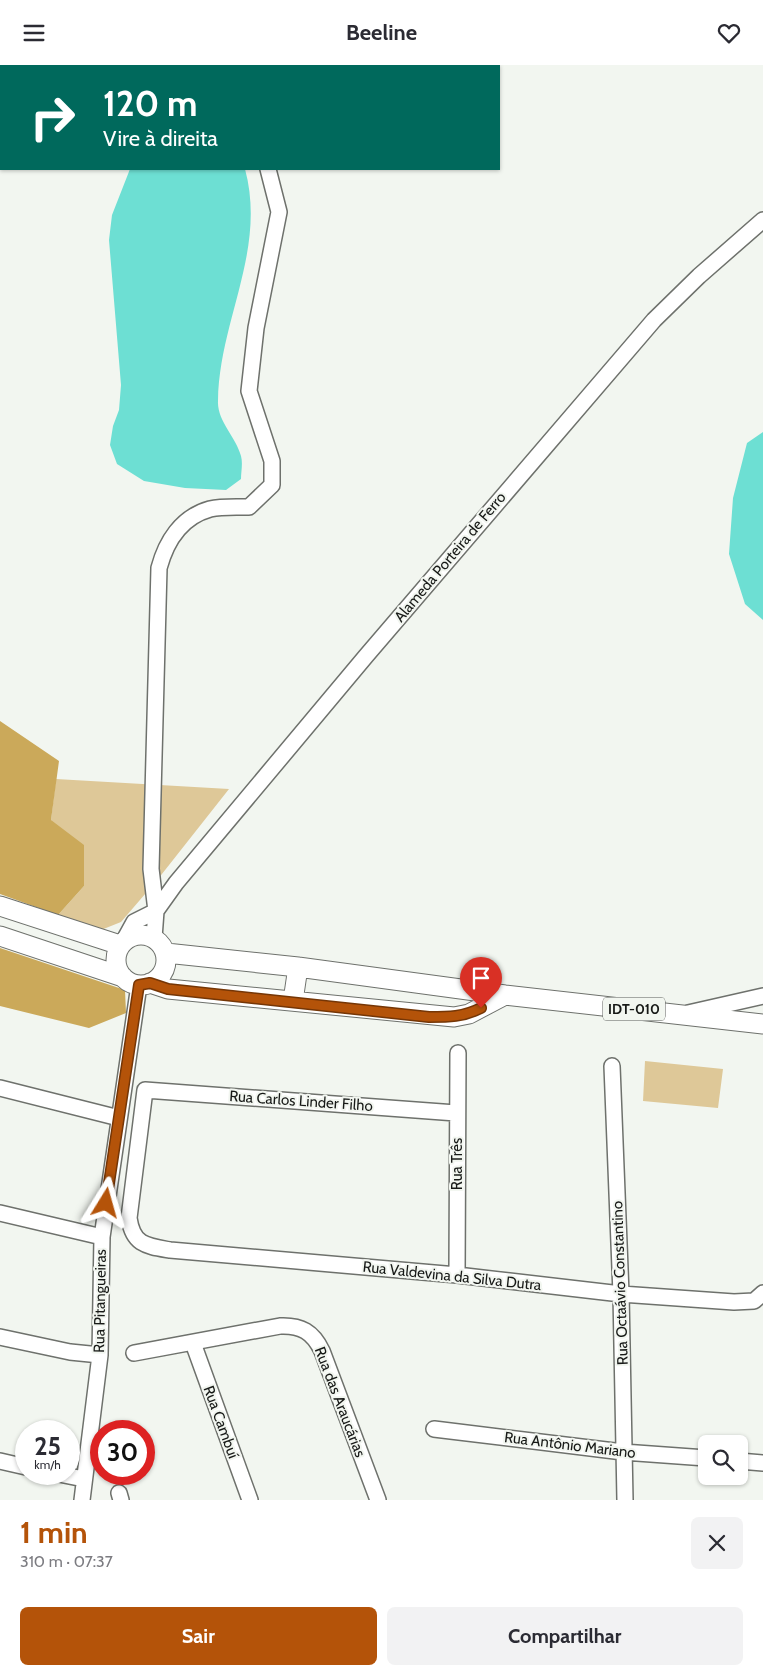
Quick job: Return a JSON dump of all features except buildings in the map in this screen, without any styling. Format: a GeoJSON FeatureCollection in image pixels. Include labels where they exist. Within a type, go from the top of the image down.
{"type":"FeatureCollection","features":[{"type":"Feature","properties":{"kind":"main road"},"geometry":{"type":"LineString","coordinates":[[0,906],[122,944]]}},
{"type":"Feature","properties":{"kind":"main road"},"geometry":{"type":"LineString","coordinates":[[0,935],[137,982],[168,989],[454,1017],[469,1014],[505,995]]}},
{"type":"Feature","properties":{"kind":"main road"},"geometry":{"type":"LineString","coordinates":[[136,935],[154,938],[166,953],[164,971],[137,982],[116,961],[122,944],[136,935]]}},
{"type":"Feature","properties":{"kind":"main road"},"geometry":{"type":"LineString","coordinates":[[166,953],[298,967],[505,995]]}},
{"type":"Feature","properties":{"kind":"main road"},"geometry":{"type":"LineString","coordinates":[[293,1001],[298,967]]}},
{"type":"Feature","properties":{"kind":"main road","name":"IDT-010"},"geometry":{"type":"LineString","coordinates":[[505,995],[763,1024]]}},
{"type":"Feature","properties":{"kind":"street"},"geometry":{"type":"LineString","coordinates":[[154,938],[156,911],[151,869],[159,568],[164,549],[172,535],[189,520],[210,509],[249,507],[272,485],[272,461],[249,391],[256,328],[279,212],[268,170]]}},
{"type":"Feature","properties":{"kind":"street","name":"Alameda Porteira de Ferro"},"geometry":{"type":"LineString","coordinates":[[122,944],[134,922],[156,911],[201,852],[617,361],[654,320],[699,275],[763,220]]}},
{"type":"Feature","properties":{"kind":"street","name":"Rua Pitangueiras"},"geometry":{"type":"LineString","coordinates":[[82,1500],[100,1355],[102,1237],[137,982]]}},
{"type":"Feature","properties":{"kind":"street"},"geometry":{"type":"LineString","coordinates":[[681,1015],[763,995]]}},
{"type":"Feature","properties":{"kind":"street","name":"Rua Três"},"geometry":{"type":"LineString","coordinates":[[457,1275],[456,1113],[458,1053]]}},
{"type":"Feature","properties":{"kind":"street","name":"Rua Octaávio Constantino"},"geometry":{"type":"LineString","coordinates":[[612,1066],[621,1294],[625,1500]]}},
{"type":"Feature","properties":{"kind":"street"},"geometry":{"type":"LineString","coordinates":[[0,1088],[119,1117]]}},
{"type":"Feature","properties":{"kind":"street","name":"Rua Carlos Linder Filho"},"geometry":{"type":"LineString","coordinates":[[145,1090],[456,1113]]}},
{"type":"Feature","properties":{"kind":"street","name":"Rua Valdevina da Silva Dutra"},"geometry":{"type":"LineString","coordinates":[[145,1090],[129,1218],[131,1229],[138,1240],[149,1247],[457,1275],[621,1294],[734,1302],[754,1301],[763,1293]]}},
{"type":"Feature","properties":{"kind":"street"},"geometry":{"type":"LineString","coordinates":[[0,1213],[102,1237]]}},
{"type":"Feature","properties":{"kind":"street","name":"Rua das Araucárias"},"geometry":{"type":"LineString","coordinates":[[134,1353],[280,1326],[296,1326],[310,1333],[317,1340],[322,1351],[378,1500]]}},
{"type":"Feature","properties":{"kind":"street"},"geometry":{"type":"LineString","coordinates":[[0,1337],[70,1352],[100,1355]]}},
{"type":"Feature","properties":{"kind":"street","name":"Rua Cambuí"},"geometry":{"type":"LineString","coordinates":[[193,1343],[250,1500]]}},
{"type":"Feature","properties":{"kind":"street","name":"Rua Antônio Mariano"},"geometry":{"type":"LineString","coordinates":[[434,1429],[623,1452],[698,1457]]}},
{"type":"Feature","properties":{"kind":"street"},"geometry":{"type":"LineString","coordinates":[[0,1461],[15,1464]]}},
{"type":"Feature","properties":{"kind":"street"},"geometry":{"type":"LineString","coordinates":[[748,1462],[763,1463]]}},
{"type":"Feature","properties":{"kind":"street"},"geometry":{"type":"LineString","coordinates":[[80,1478],[84,1479]]}},
{"type":"Feature","properties":{"kind":"shaded area"},"geometry":{"type":"Polygon","coordinates":[[[0,721],[59,761],[51,820],[84,845],[84,886],[58,915],[0,894],[0,721]]]}},
{"type":"Feature","properties":{"kind":"shaded area"},"geometry":{"type":"Polygon","coordinates":[[[56,779],[229,789],[158,879],[121,922],[101,930],[58,915],[84,886],[51,820],[56,779]]]}},
{"type":"Feature","properties":{"kind":"shaded area"},"geometry":{"type":"Polygon","coordinates":[[[0,948],[125,990],[126,1013],[89,1028],[0,1006],[0,948]]]}},
{"type":"Feature","properties":{"kind":"shaded area"},"geometry":{"type":"Polygon","coordinates":[[[645,1061],[723,1069],[718,1108],[643,1101],[645,1061]]]}},
{"type":"Feature","properties":{"kind":"water"},"geometry":{"type":"Polygon","coordinates":[[[130,170],[245,170],[250,199],[250,228],[246,257],[220,371],[218,401],[220,415],[239,449],[242,467],[241,479],[226,490],[185,488],[144,481],[117,464],[110,445],[113,426],[119,410],[121,385],[109,240],[112,215],[130,170]]]}},
{"type":"Feature","properties":{"kind":"water"},"geometry":{"type":"Polygon","coordinates":[[[763,432],[763,620],[745,604],[729,554],[733,498],[747,443],[763,432]]]}},
{"type":"Feature","properties":{"kind":"route"},"geometry":{"type":"LineString","coordinates":[[106,1203],[139,985],[150,983],[168,989],[203,991],[429,1017],[454,1017],[469,1014],[481,1008]]}}]}
